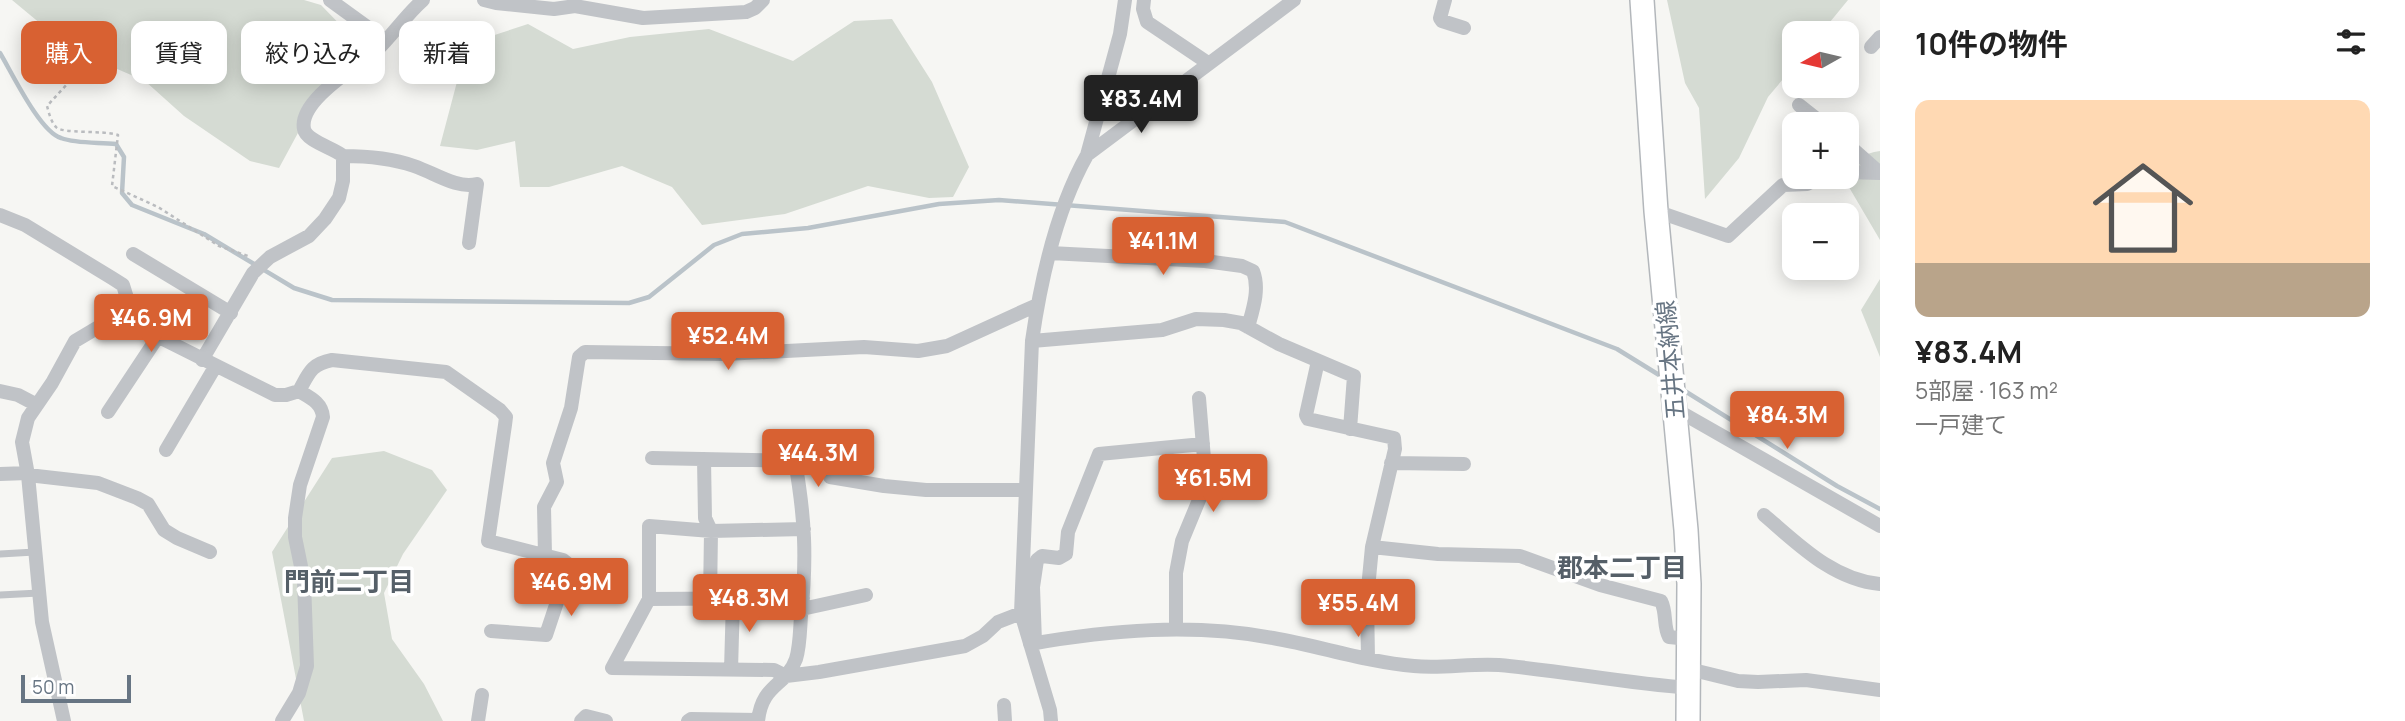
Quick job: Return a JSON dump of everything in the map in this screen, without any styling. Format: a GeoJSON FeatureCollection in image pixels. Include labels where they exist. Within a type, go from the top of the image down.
{"type":"FeatureCollection","features":[{"type":"Feature","properties":{"kind":"main road","name":"五井本納線"},"geometry":{"type":"LineString","coordinates":[[1642,0],[1656,211],[1689,584],[1688,721]]}},
{"type":"Feature","properties":{"kind":"street"},"geometry":{"type":"LineString","coordinates":[[330,0],[359,21]]}},
{"type":"Feature","properties":{"kind":"street"},"geometry":{"type":"LineString","coordinates":[[385,40],[423,0]]}},
{"type":"Feature","properties":{"kind":"street"},"geometry":{"type":"LineString","coordinates":[[484,0],[554,9],[576,3],[643,18],[746,12],[763,0]]}},
{"type":"Feature","properties":{"kind":"street"},"geometry":{"type":"LineString","coordinates":[[1051,721],[1033,644],[1021,613],[1032,341],[1037,305],[1050,253],[1075,177],[1087,155],[1120,34],[1125,0]]}},
{"type":"Feature","properties":{"kind":"street"},"geometry":{"type":"LineString","coordinates":[[1144,0],[1143,9],[1147,22],[1208,63]]}},
{"type":"Feature","properties":{"kind":"street"},"geometry":{"type":"LineString","coordinates":[[1087,155],[1294,0]]}},
{"type":"Feature","properties":{"kind":"street"},"geometry":{"type":"LineString","coordinates":[[1445,0],[1440,18],[1442,21],[1464,27]]}},
{"type":"Feature","properties":{"kind":"street"},"geometry":{"type":"LineString","coordinates":[[334,84],[307,110],[304,129],[307,136],[343,156],[376,156],[414,166],[466,187],[477,184],[470,243]]}},
{"type":"Feature","properties":{"kind":"street"},"geometry":{"type":"LineString","coordinates":[[1800,105],[1808,112]]}},
{"type":"Feature","properties":{"kind":"street"},"geometry":{"type":"LineString","coordinates":[[1859,154],[1880,173]]}},
{"type":"Feature","properties":{"kind":"street"},"geometry":{"type":"LineString","coordinates":[[166,450],[253,273],[265,262],[309,236],[339,198],[343,181],[343,156]]}},
{"type":"Feature","properties":{"kind":"street"},"geometry":{"type":"LineString","coordinates":[[1859,172],[1880,173]]}},
{"type":"Feature","properties":{"kind":"street"},"geometry":{"type":"LineString","coordinates":[[1656,211],[1728,236],[1782,186]]}},
{"type":"Feature","properties":{"kind":"street"},"geometry":{"type":"LineString","coordinates":[[0,215],[25,225],[123,285],[127,298],[117,316],[75,341],[27,418],[22,442],[28,474],[42,622],[64,721]]}},
{"type":"Feature","properties":{"kind":"street"},"geometry":{"type":"LineString","coordinates":[[1050,253],[1205,261],[1242,266],[1253,271],[1256,279],[1256,293],[1248,327]]}},
{"type":"Feature","properties":{"kind":"street"},"geometry":{"type":"LineString","coordinates":[[133,254],[231,313]]}},
{"type":"Feature","properties":{"kind":"street"},"geometry":{"type":"LineString","coordinates":[[545,555],[544,508],[557,482],[553,463],[568,421],[579,357],[585,352],[726,354],[864,347],[918,351],[947,346],[1037,305]]}},
{"type":"Feature","properties":{"kind":"street"},"geometry":{"type":"LineString","coordinates":[[117,316],[208,364],[275,395],[299,391],[312,368],[318,363],[332,360],[446,372],[500,410],[506,417],[488,541],[545,555],[568,564],[546,635],[491,631]]}},
{"type":"Feature","properties":{"kind":"street"},"geometry":{"type":"LineString","coordinates":[[1032,341],[1162,330],[1196,319],[1241,323],[1279,344],[1354,376],[1350,429]]}},
{"type":"Feature","properties":{"kind":"street"},"geometry":{"type":"LineString","coordinates":[[108,412],[157,338]]}},
{"type":"Feature","properties":{"kind":"street"},"geometry":{"type":"LineString","coordinates":[[1318,361],[1306,415],[1308,419],[1394,438],[1395,449],[1372,547],[1367,599],[1368,659]]}},
{"type":"Feature","properties":{"kind":"street"},"geometry":{"type":"LineString","coordinates":[[0,391],[18,395],[37,405]]}},
{"type":"Feature","properties":{"kind":"street"},"geometry":{"type":"LineString","coordinates":[[282,721],[299,693],[307,666],[304,581],[295,537],[295,518],[300,485],[323,417],[318,404],[299,391]]}},
{"type":"Feature","properties":{"kind":"street"},"geometry":{"type":"LineString","coordinates":[[1176,629],[1176,573],[1182,541],[1206,483],[1199,398]]}},
{"type":"Feature","properties":{"kind":"street"},"geometry":{"type":"LineString","coordinates":[[1675,409],[1880,526]]}},
{"type":"Feature","properties":{"kind":"street"},"geometry":{"type":"LineString","coordinates":[[1033,644],[1033,587],[1037,560],[1042,556],[1059,558],[1066,554],[1069,532],[1098,454],[1203,444]]}},
{"type":"Feature","properties":{"kind":"street"},"geometry":{"type":"LineString","coordinates":[[652,458],[795,461],[803,505],[806,558],[796,658],[786,676],[767,692],[758,720],[688,721]]}},
{"type":"Feature","properties":{"kind":"street"},"geometry":{"type":"LineString","coordinates":[[704,459],[705,518],[711,531],[710,599]]}},
{"type":"Feature","properties":{"kind":"street"},"geometry":{"type":"LineString","coordinates":[[1391,463],[1464,464]]}},
{"type":"Feature","properties":{"kind":"street"},"geometry":{"type":"LineString","coordinates":[[0,474],[77,479],[137,498],[148,504],[164,530],[210,552]]}},
{"type":"Feature","properties":{"kind":"street"},"geometry":{"type":"LineString","coordinates":[[830,477],[926,490],[1026,490]]}},
{"type":"Feature","properties":{"kind":"street"},"geometry":{"type":"LineString","coordinates":[[1764,515],[1827,566],[1846,575],[1880,583]]}},
{"type":"Feature","properties":{"kind":"street"},"geometry":{"type":"LineString","coordinates":[[804,529],[711,531],[649,526],[649,599],[612,668],[774,670],[786,676],[965,646],[983,636],[998,622],[1021,613]]}},
{"type":"Feature","properties":{"kind":"street"},"geometry":{"type":"LineString","coordinates":[[1372,547],[1438,554],[1520,556],[1600,585],[1661,601],[1669,637],[1689,639]]}},
{"type":"Feature","properties":{"kind":"street"},"geometry":{"type":"LineString","coordinates":[[649,599],[733,598],[802,603],[866,595]]}},
{"type":"Feature","properties":{"kind":"street"},"geometry":{"type":"LineString","coordinates":[[731,670],[733,598]]}},
{"type":"Feature","properties":{"kind":"street"},"geometry":{"type":"LineString","coordinates":[[1033,644],[1087,634],[1176,629],[1272,638],[1415,667],[1496,665],[1637,684],[1689,679],[1758,682],[1806,680],[1880,690]]}},
{"type":"Feature","properties":{"kind":"street"},"geometry":{"type":"LineString","coordinates":[[478,721],[482,695]]}},
{"type":"Feature","properties":{"kind":"street"},"geometry":{"type":"LineString","coordinates":[[1004,705],[1005,721]]}},
{"type":"Feature","properties":{"kind":"street"},"geometry":{"type":"LineString","coordinates":[[581,721],[586,716],[606,721]]}},
{"type":"Feature","properties":{"kind":"lane"},"geometry":{"type":"LineString","coordinates":[[0,554],[36,552]]}},
{"type":"Feature","properties":{"kind":"lane"},"geometry":{"type":"LineString","coordinates":[[0,595],[40,593]]}},
{"type":"Feature","properties":{"kind":"path"},"geometry":{"type":"LineString","coordinates":[[67,84],[47,106],[53,125],[61,131],[107,131],[118,135],[111,186],[158,207],[219,246],[265,262]]}},
{"type":"Feature","properties":{"kind":"shaded area"},"geometry":{"type":"Polygon","coordinates":[[[12,0],[304,0],[321,5],[336,21],[241,21],[241,84],[326,84],[279,168],[250,161],[184,116],[148,84],[227,84],[227,21],[131,21],[131,75],[117,69],[117,21],[37,21],[12,0]]]}},
{"type":"Feature","properties":{"kind":"shaded area"},"geometry":{"type":"Polygon","coordinates":[[[1667,0],[1848,0],[1831,21],[1782,21],[1782,80],[1768,97],[1739,158],[1705,199],[1699,108],[1685,83],[1667,0]]]}},
{"type":"Feature","properties":{"kind":"shaded area"},"geometry":{"type":"Polygon","coordinates":[[[892,19],[932,82],[969,167],[953,197],[929,198],[868,186],[785,214],[702,225],[672,187],[622,166],[549,187],[520,187],[515,141],[477,150],[440,146],[456,84],[495,84],[495,35],[528,24],[573,49],[630,37],[709,29],[793,61],[854,21],[892,19]]]}},
{"type":"Feature","properties":{"kind":"shaded area"},"geometry":{"type":"Polygon","coordinates":[[[1880,151],[1880,240],[1850,189],[1859,189],[1859,158],[1880,151]]]}},
{"type":"Feature","properties":{"kind":"shaded area"},"geometry":{"type":"Polygon","coordinates":[[[1880,279],[1880,357],[1861,310],[1880,279]]]}},
{"type":"Feature","properties":{"kind":"shaded area"},"geometry":{"type":"Polygon","coordinates":[[[384,451],[432,470],[447,490],[403,554],[384,593],[392,639],[424,684],[443,721],[304,721],[272,552],[332,458],[384,451]]]}},
{"type":"Feature","properties":{"kind":"waterway"},"geometry":{"type":"LineString","coordinates":[[0,53],[36,114],[53,133],[74,141],[116,144],[124,157],[122,193],[132,205],[204,234],[294,288],[332,300],[629,303],[649,297],[714,245],[742,234],[808,228],[939,204],[999,200],[1285,222],[1617,349],[1664,378]]}},
{"type":"Feature","properties":{"kind":"waterway"},"geometry":{"type":"LineString","coordinates":[[1680,388],[1837,486],[1880,509]]}},
{"type":"Feature","properties":{"kind":"district","name":"郡本二丁目"},"geometry":{"type":"Point","coordinates":[1622,568]}},
{"type":"Feature","properties":{"kind":"district","name":"門前二丁目"},"geometry":{"type":"Point","coordinates":[349,582]}}]}
